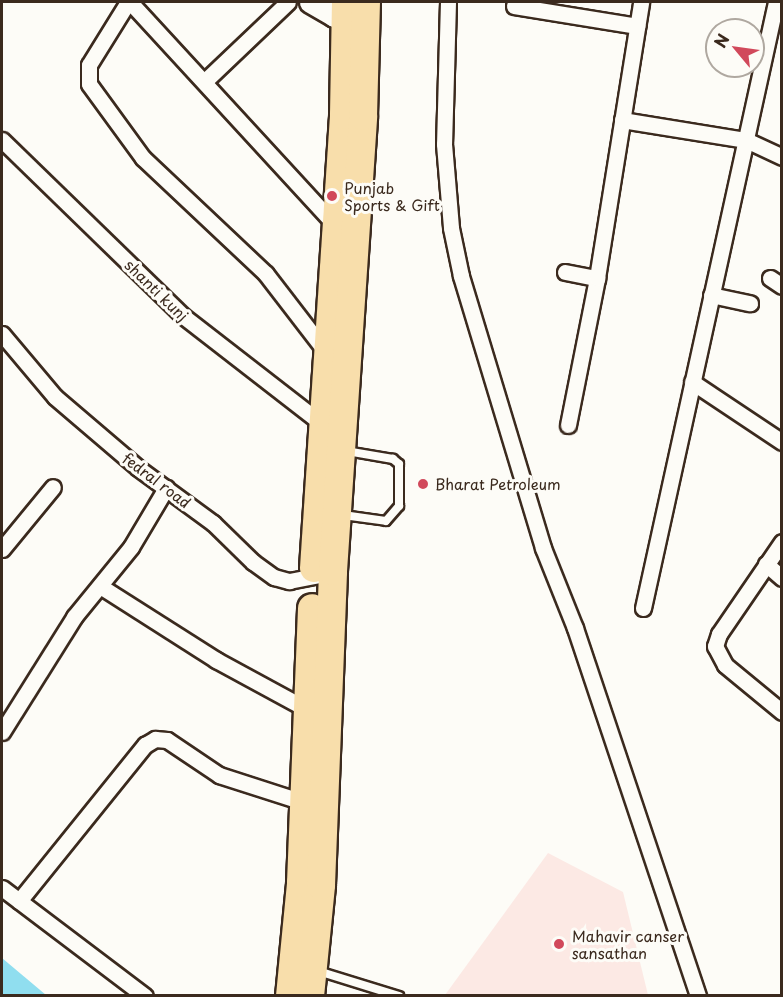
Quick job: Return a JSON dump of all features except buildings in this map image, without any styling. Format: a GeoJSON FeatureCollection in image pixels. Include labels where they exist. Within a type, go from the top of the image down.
{"type":"FeatureCollection","features":[{"type":"Feature","properties":{"kind":"highway"},"geometry":{"type":"LineString","coordinates":[[312,983],[328,750],[323,574],[328,354],[335,225],[356,9]]}},
{"type":"Feature","properties":{"kind":"highway"},"geometry":{"type":"LineString","coordinates":[[290,996],[306,803],[308,710],[323,574],[338,514],[343,450],[356,9]]}},
{"type":"Feature","properties":{"kind":"street"},"geometry":{"type":"LineString","coordinates":[[328,354],[266,274],[143,158],[89,84],[89,65],[129,2],[206,80],[335,225]]}},
{"type":"Feature","properties":{"kind":"street"},"geometry":{"type":"LineString","coordinates":[[206,80],[288,2]]}},
{"type":"Feature","properties":{"kind":"street"},"geometry":{"type":"LineString","coordinates":[[310,2],[334,16],[356,9]]}},
{"type":"Feature","properties":{"kind":"street"},"geometry":{"type":"LineString","coordinates":[[448,2],[444,144],[451,228],[461,276],[543,548],[575,628],[698,996]]}},
{"type":"Feature","properties":{"kind":"street"},"geometry":{"type":"LineString","coordinates":[[568,425],[597,278],[641,2]]}},
{"type":"Feature","properties":{"kind":"street"},"geometry":{"type":"LineString","coordinates":[[643,608],[776,2]]}},
{"type":"Feature","properties":{"kind":"street"},"geometry":{"type":"LineString","coordinates":[[514,6],[637,26]]}},
{"type":"Feature","properties":{"kind":"street"},"geometry":{"type":"LineString","coordinates":[[622,120],[746,140],[782,157]]}},
{"type":"Feature","properties":{"kind":"street","name":"shanti kunj"},"geometry":{"type":"LineString","coordinates":[[2,140],[183,316],[325,426]]}},
{"type":"Feature","properties":{"kind":"street"},"geometry":{"type":"LineString","coordinates":[[565,272],[597,278]]}},
{"type":"Feature","properties":{"kind":"street"},"geometry":{"type":"LineString","coordinates":[[711,295],[750,303]]}},
{"type":"Feature","properties":{"kind":"street","name":"fedral road"},"geometry":{"type":"LineString","coordinates":[[2,334],[55,397],[166,488],[213,523],[274,577],[289,581],[323,574]]}},
{"type":"Feature","properties":{"kind":"street"},"geometry":{"type":"LineString","coordinates":[[692,382],[782,442]]}},
{"type":"Feature","properties":{"kind":"street"},"geometry":{"type":"LineString","coordinates":[[2,549],[53,487]]}},
{"type":"Feature","properties":{"kind":"street"},"geometry":{"type":"LineString","coordinates":[[2,732],[74,617],[131,547],[166,488]]}},
{"type":"Feature","properties":{"kind":"street"},"geometry":{"type":"LineString","coordinates":[[782,542],[719,634],[715,646],[725,665],[782,712]]}},
{"type":"Feature","properties":{"kind":"street"},"geometry":{"type":"LineString","coordinates":[[766,564],[782,578]]}},
{"type":"Feature","properties":{"kind":"street"},"geometry":{"type":"LineString","coordinates":[[100,586],[216,660],[308,710]]}},
{"type":"Feature","properties":{"kind":"street"},"geometry":{"type":"LineString","coordinates":[[19,901],[145,745],[155,739],[180,748],[219,775],[306,803]]}},
{"type":"Feature","properties":{"kind":"street"},"geometry":{"type":"LineString","coordinates":[[2,888],[145,996]]}},
{"type":"Feature","properties":{"kind":"lane"},"geometry":{"type":"LineString","coordinates":[[338,514],[386,521],[394,516],[399,506],[399,464],[393,459],[343,450]]}},
{"type":"Feature","properties":{"kind":"lane"},"geometry":{"type":"LineString","coordinates":[[312,983],[399,996]]}},
{"type":"Feature","properties":{"kind":"shaded area","name":"Mahavir canser sansathan"},"geometry":{"type":"Polygon","coordinates":[[[548,853],[623,892],[648,995],[445,995],[548,853]]]}},
{"type":"Feature","properties":{"kind":"water"},"geometry":{"type":"Polygon","coordinates":[[[2,958],[46,995],[2,995],[2,958]]]}},
{"type":"Feature","properties":{"kind":"place","name":"Punjab Sports & Gift"},"geometry":{"type":"Point","coordinates":[332,196]}},
{"type":"Feature","properties":{"kind":"place","name":"Bharat Petroleum"},"geometry":{"type":"Point","coordinates":[423,484]}},
{"type":"Feature","properties":{"kind":"place","name":"Mahavir canser sansathan"},"geometry":{"type":"Point","coordinates":[559,944]}}]}
